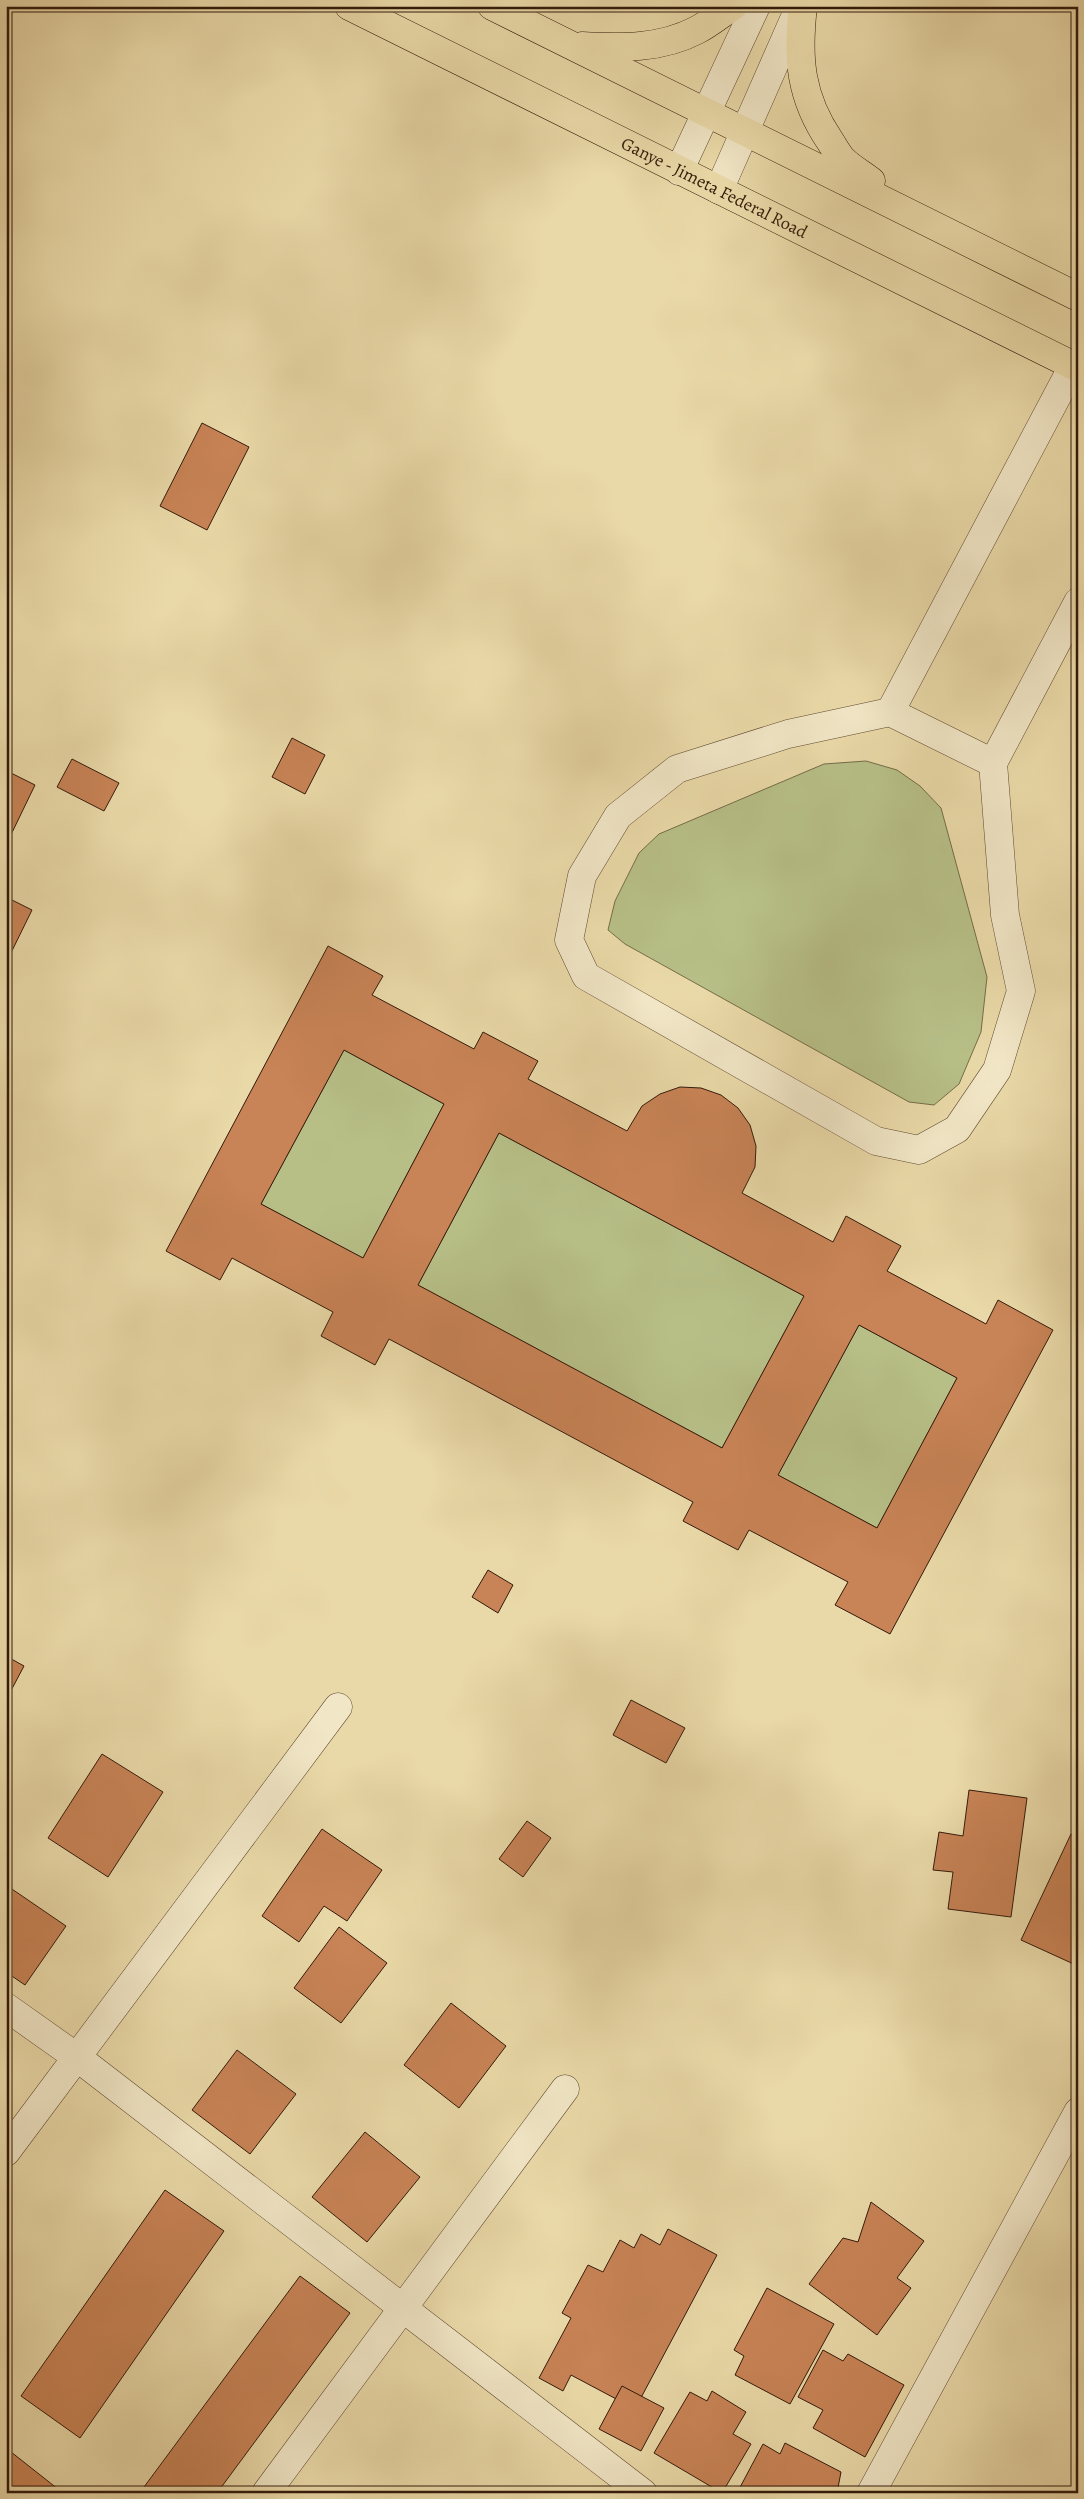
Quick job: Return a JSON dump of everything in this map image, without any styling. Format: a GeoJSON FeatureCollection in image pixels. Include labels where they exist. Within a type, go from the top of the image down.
{"type":"FeatureCollection","features":[{"type":"Feature","properties":{"kind":"main road","name":"Ganye - Jimeta Federal Road"},"geometry":{"type":"LineString","coordinates":[[349,6],[1075,367]]}},
{"type":"Feature","properties":{"kind":"main road"},"geometry":{"type":"LineString","coordinates":[[492,6],[1078,297]]}},
{"type":"Feature","properties":{"kind":"main road"},"geometry":{"type":"LineString","coordinates":[[571,46],[616,48],[656,45],[697,30],[733,6]]}},
{"type":"Feature","properties":{"kind":"main road"},"geometry":{"type":"LineString","coordinates":[[801,6],[802,72],[807,98],[820,126],[843,160],[924,221]]}},
{"type":"Feature","properties":{"kind":"street"},"geometry":{"type":"LineString","coordinates":[[679,171],[756,6]]}},
{"type":"Feature","properties":{"kind":"street"},"geometry":{"type":"LineString","coordinates":[[718,190],[801,6]]}},
{"type":"Feature","properties":{"kind":"street"},"geometry":{"type":"LineString","coordinates":[[890,712],[1075,367]]}},
{"type":"Feature","properties":{"kind":"street"},"geometry":{"type":"LineString","coordinates":[[993,763],[890,712],[788,734],[677,769],[618,816],[582,876],[569,940],[586,976],[876,1141],[919,1150],[957,1129],[997,1070],[1021,991],[1005,915],[993,763],[1078,602]]}},
{"type":"Feature","properties":{"kind":"street"},"geometry":{"type":"LineString","coordinates":[[6,2152],[338,1707]]}},
{"type":"Feature","properties":{"kind":"street"},"geometry":{"type":"LineString","coordinates":[[6,2007],[78,2058],[643,2493]]}},
{"type":"Feature","properties":{"kind":"street"},"geometry":{"type":"LineString","coordinates":[[266,2493],[565,2089]]}},
{"type":"Feature","properties":{"kind":"street"},"geometry":{"type":"LineString","coordinates":[[871,2493],[1078,2112]]}},
{"type":"Feature","properties":{"kind":"green space"},"geometry":{"type":"Polygon","coordinates":[[[866,761],[897,770],[920,786],[941,808],[987,977],[981,1032],[959,1084],[934,1105],[909,1102],[625,944],[608,930],[615,901],[639,853],[659,834],[824,764],[866,761]]]}},
{"type":"Feature","properties":{"kind":"green space"},"geometry":{"type":"Polygon","coordinates":[[[344,1050],[444,1104],[363,1258],[261,1204],[344,1050]]]}},
{"type":"Feature","properties":{"kind":"green space"},"geometry":{"type":"Polygon","coordinates":[[[499,1133],[804,1296],[722,1448],[418,1285],[499,1133]]]}},
{"type":"Feature","properties":{"kind":"green space"},"geometry":{"type":"Polygon","coordinates":[[[859,1325],[957,1378],[877,1528],[778,1475],[859,1325]]]}},
{"type":"Feature","properties":{"kind":"building"},"geometry":{"type":"Polygon","coordinates":[[[202,423],[249,447],[207,530],[160,506],[202,423]]]}},
{"type":"Feature","properties":{"kind":"building"},"geometry":{"type":"Polygon","coordinates":[[[292,738],[325,755],[305,794],[272,777],[292,738]]]}},
{"type":"Feature","properties":{"kind":"building"},"geometry":{"type":"Polygon","coordinates":[[[72,759],[119,783],[104,811],[57,787],[72,759]]]}},
{"type":"Feature","properties":{"kind":"building"},"geometry":{"type":"Polygon","coordinates":[[[9,772],[35,785],[6,845],[6,777],[9,772]]]}},
{"type":"Feature","properties":{"kind":"building"},"geometry":{"type":"Polygon","coordinates":[[[6,897],[32,910],[6,963],[6,897]]]}},
{"type":"Feature","properties":{"kind":"building"},"geometry":{"type":"Polygon","coordinates":[[[328,946],[383,976],[372,995],[474,1049],[483,1032],[538,1061],[528,1079],[627,1131],[642,1106],[660,1094],[680,1087],[701,1088],[721,1095],[738,1108],[750,1125],[756,1146],[755,1167],[742,1193],[833,1242],[846,1216],[901,1246],[887,1271],[986,1324],[998,1300],[1053,1330],[890,1634],[835,1605],[848,1582],[749,1530],[738,1550],[683,1521],[693,1502],[389,1339],[375,1365],[321,1336],[333,1312],[232,1258],[220,1280],[166,1251],[328,946]],[[344,1050],[261,1204],[363,1258],[444,1104],[344,1050]],[[499,1133],[418,1285],[722,1448],[804,1296],[499,1133]],[[859,1325],[778,1475],[877,1528],[957,1378],[859,1325]]]}},
{"type":"Feature","properties":{"kind":"building"},"geometry":{"type":"Polygon","coordinates":[[[488,1570],[513,1585],[498,1613],[472,1597],[488,1570]]]}},
{"type":"Feature","properties":{"kind":"building"},"geometry":{"type":"Polygon","coordinates":[[[6,1656],[24,1666],[6,1700],[6,1656]]]}},
{"type":"Feature","properties":{"kind":"building"},"geometry":{"type":"Polygon","coordinates":[[[631,1700],[685,1728],[666,1763],[613,1735],[631,1700]]]}},
{"type":"Feature","properties":{"kind":"building"},"geometry":{"type":"Polygon","coordinates":[[[102,1754],[163,1792],[108,1877],[48,1838],[102,1754]]]}},
{"type":"Feature","properties":{"kind":"building"},"geometry":{"type":"Polygon","coordinates":[[[969,1790],[1027,1798],[1011,1917],[948,1909],[953,1872],[933,1870],[939,1832],[963,1836],[969,1790]]]}},
{"type":"Feature","properties":{"kind":"building"},"geometry":{"type":"Polygon","coordinates":[[[527,1821],[551,1838],[523,1877],[499,1859],[527,1821]]]}},
{"type":"Feature","properties":{"kind":"building"},"geometry":{"type":"Polygon","coordinates":[[[322,1829],[382,1870],[347,1921],[324,1906],[299,1942],[262,1916],[322,1829]]]}},
{"type":"Feature","properties":{"kind":"building"},"geometry":{"type":"Polygon","coordinates":[[[1071,1834],[1078,1838],[1078,1966],[1021,1940],[1071,1834]]]}},
{"type":"Feature","properties":{"kind":"building"},"geometry":{"type":"Polygon","coordinates":[[[6,1885],[66,1926],[25,1985],[6,1972],[6,1885]]]}},
{"type":"Feature","properties":{"kind":"building"},"geometry":{"type":"Polygon","coordinates":[[[339,1927],[387,1963],[341,2023],[294,1988],[339,1927]]]}},
{"type":"Feature","properties":{"kind":"building"},"geometry":{"type":"Polygon","coordinates":[[[451,2003],[506,2046],[459,2108],[404,2065],[451,2003]]]}},
{"type":"Feature","properties":{"kind":"building"},"geometry":{"type":"Polygon","coordinates":[[[237,2050],[296,2094],[250,2154],[192,2110],[237,2050]]]}},
{"type":"Feature","properties":{"kind":"building"},"geometry":{"type":"Polygon","coordinates":[[[365,2132],[420,2177],[367,2242],[312,2197],[365,2132]]]}},
{"type":"Feature","properties":{"kind":"building"},"geometry":{"type":"Polygon","coordinates":[[[165,2190],[224,2231],[80,2438],[21,2396],[165,2190]]]}},
{"type":"Feature","properties":{"kind":"building"},"geometry":{"type":"Polygon","coordinates":[[[871,2202],[924,2241],[897,2278],[911,2288],[877,2335],[809,2284],[843,2238],[858,2242],[871,2202]]]}},
{"type":"Feature","properties":{"kind":"building"},"geometry":{"type":"Polygon","coordinates":[[[668,2229],[717,2255],[635,2409],[571,2375],[563,2391],[539,2378],[571,2318],[562,2313],[588,2265],[603,2272],[620,2240],[634,2248],[641,2234],[660,2245],[668,2229]]]}},
{"type":"Feature","properties":{"kind":"building"},"geometry":{"type":"Polygon","coordinates":[[[300,2276],[350,2313],[217,2493],[151,2493],[144,2487],[300,2276]]]}},
{"type":"Feature","properties":{"kind":"building"},"geometry":{"type":"Polygon","coordinates":[[[767,2288],[834,2324],[790,2404],[735,2375],[744,2356],[734,2350],[767,2288]]]}},
{"type":"Feature","properties":{"kind":"building"},"geometry":{"type":"Polygon","coordinates":[[[823,2350],[843,2361],[848,2354],[904,2385],[865,2457],[813,2428],[823,2410],[798,2397],[823,2350]]]}},
{"type":"Feature","properties":{"kind":"building"},"geometry":{"type":"Polygon","coordinates":[[[622,2386],[664,2408],[641,2451],[599,2429],[622,2386]]]}},
{"type":"Feature","properties":{"kind":"building"},"geometry":{"type":"Polygon","coordinates":[[[712,2391],[746,2412],[733,2434],[751,2444],[722,2493],[654,2453],[690,2392],[707,2401],[712,2391]]]}},
{"type":"Feature","properties":{"kind":"building"},"geometry":{"type":"Polygon","coordinates":[[[785,2443],[841,2472],[837,2493],[737,2493],[763,2444],[780,2454],[785,2443]]]}},
{"type":"Feature","properties":{"kind":"building"},"geometry":{"type":"Polygon","coordinates":[[[6,2448],[63,2493],[6,2493],[6,2448]]]}}]}
